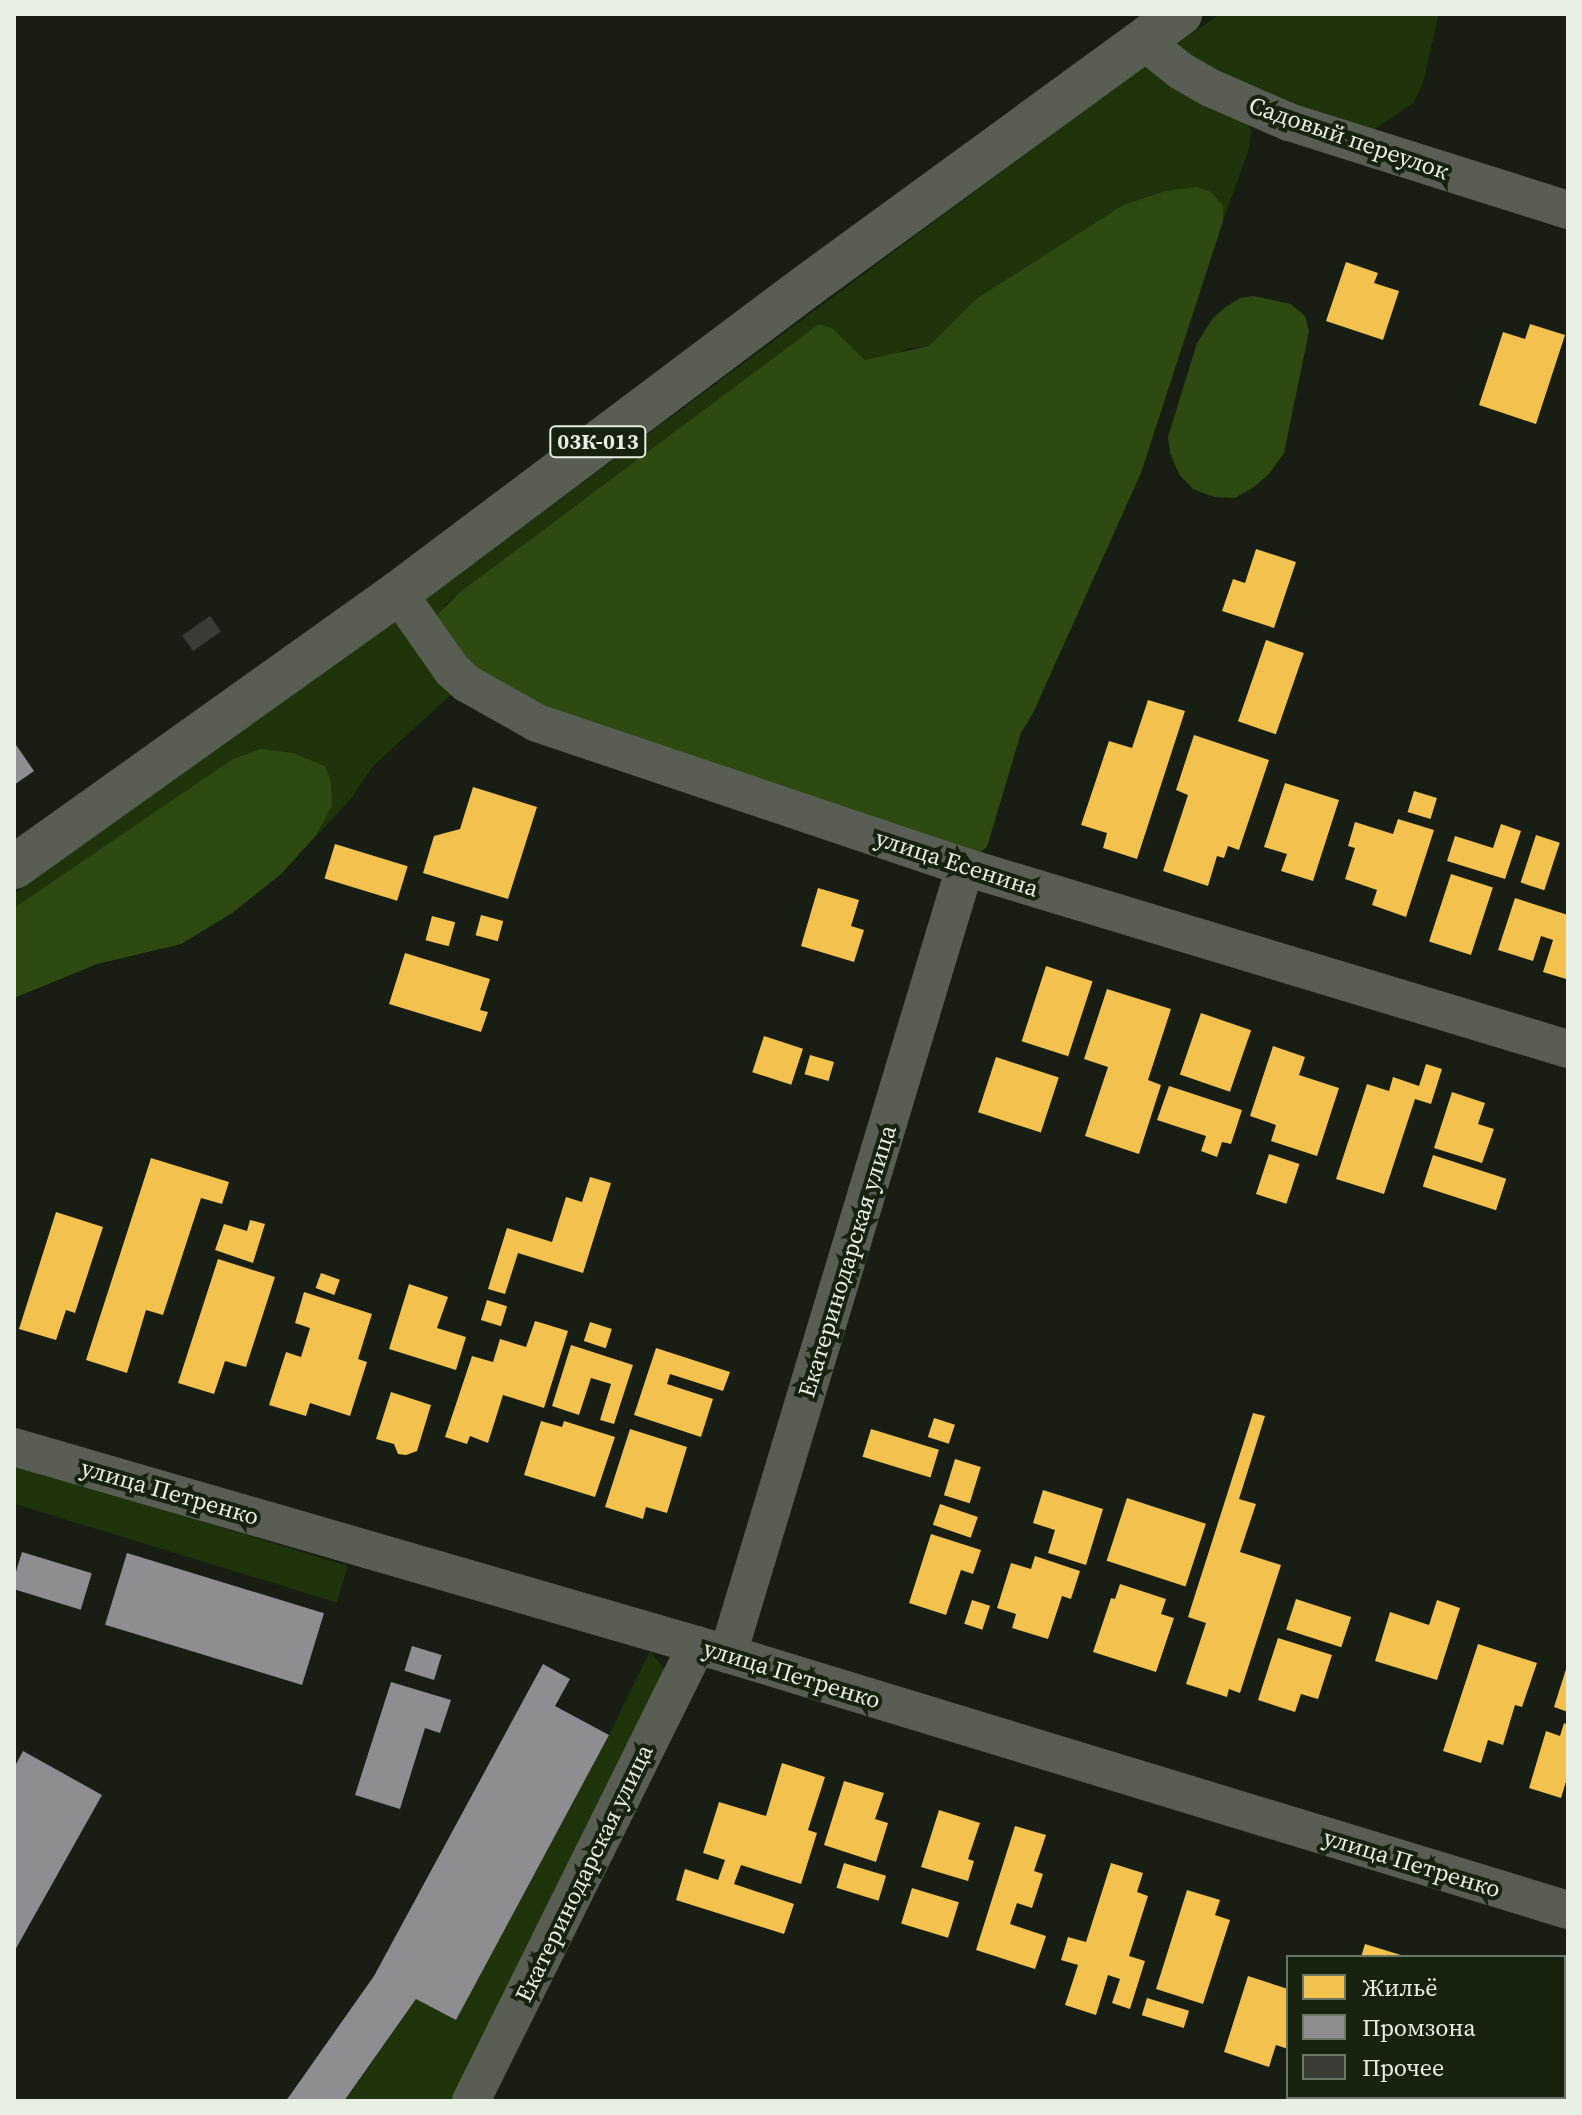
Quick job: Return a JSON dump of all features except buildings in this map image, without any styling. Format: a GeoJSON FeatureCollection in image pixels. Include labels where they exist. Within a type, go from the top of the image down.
{"type":"FeatureCollection","features":[{"type":"Feature","properties":{"kind":"main road","name":"03К-013"},"geometry":{"type":"LineString","coordinates":[[14,867],[398,593],[807,286],[1180,14]]}},
{"type":"Feature","properties":{"kind":"street","name":"Садовый переулок"},"geometry":{"type":"LineString","coordinates":[[1142,40],[1181,71],[1211,88],[1289,122],[1568,210]]}},
{"type":"Feature","properties":{"kind":"street","name":"улица Есенина"},"geometry":{"type":"LineString","coordinates":[[398,593],[452,670],[472,688],[537,723],[965,867],[1568,1049]]}},
{"type":"Feature","properties":{"kind":"street","name":"Екатеринодарская улица"},"geometry":{"type":"LineString","coordinates":[[471,2101],[712,1650],[965,867]]}},
{"type":"Feature","properties":{"kind":"street","name":"улица Петренко"},"geometry":{"type":"LineString","coordinates":[[14,1447],[712,1650],[1568,1910]]}},
{"type":"Feature","properties":{"kind":"green space"},"geometry":{"type":"Polygon","coordinates":[[[1220,14],[1439,14],[1423,83],[1413,103],[1375,129],[1352,129],[1180,55],[1178,43],[1220,14]]]}},
{"type":"Feature","properties":{"kind":"green space"},"geometry":{"type":"Polygon","coordinates":[[[1148,63],[1245,120],[1251,130],[1249,149],[1223,221],[1223,206],[1165,191],[1123,205],[976,299],[929,346],[911,348],[887,357],[865,360],[832,328],[819,324],[460,592],[445,604],[439,626],[422,602],[1148,63]]]}},
{"type":"Feature","properties":{"kind":"green space"},"geometry":{"type":"Polygon","coordinates":[[[1197,187],[1211,192],[1223,206],[1223,221],[1141,473],[1033,713],[1021,733],[987,847],[979,853],[586,723],[481,680],[439,626],[438,614],[460,592],[819,324],[832,328],[865,360],[929,346],[976,299],[1123,205],[1165,191],[1197,187]]]}},
{"type":"Feature","properties":{"kind":"green space"},"geometry":{"type":"Polygon","coordinates":[[[1253,296],[1291,304],[1305,316],[1309,331],[1284,453],[1269,474],[1254,487],[1235,498],[1214,497],[1193,489],[1179,474],[1170,453],[1168,437],[1197,343],[1213,318],[1226,307],[1240,298],[1253,296]]]}},
{"type":"Feature","properties":{"kind":"green space"},"geometry":{"type":"Polygon","coordinates":[[[394,620],[437,679],[454,692],[373,766],[351,799],[281,874],[232,913],[181,944],[97,964],[14,998],[14,894],[394,620]]]}},
{"type":"Feature","properties":{"kind":"green space"},"geometry":{"type":"Polygon","coordinates":[[[261,749],[293,753],[325,766],[331,781],[332,806],[316,835],[281,874],[232,913],[181,944],[97,964],[14,998],[14,908],[233,759],[261,749]]]}},
{"type":"Feature","properties":{"kind":"green space"},"geometry":{"type":"Polygon","coordinates":[[[14,1464],[348,1566],[337,1602],[14,1504],[14,1464]]]}},
{"type":"Feature","properties":{"kind":"green space"},"geometry":{"type":"Polygon","coordinates":[[[650,1651],[668,1673],[457,2101],[344,2101],[416,1999],[456,2019],[609,1735],[650,1651]]]}}]}
